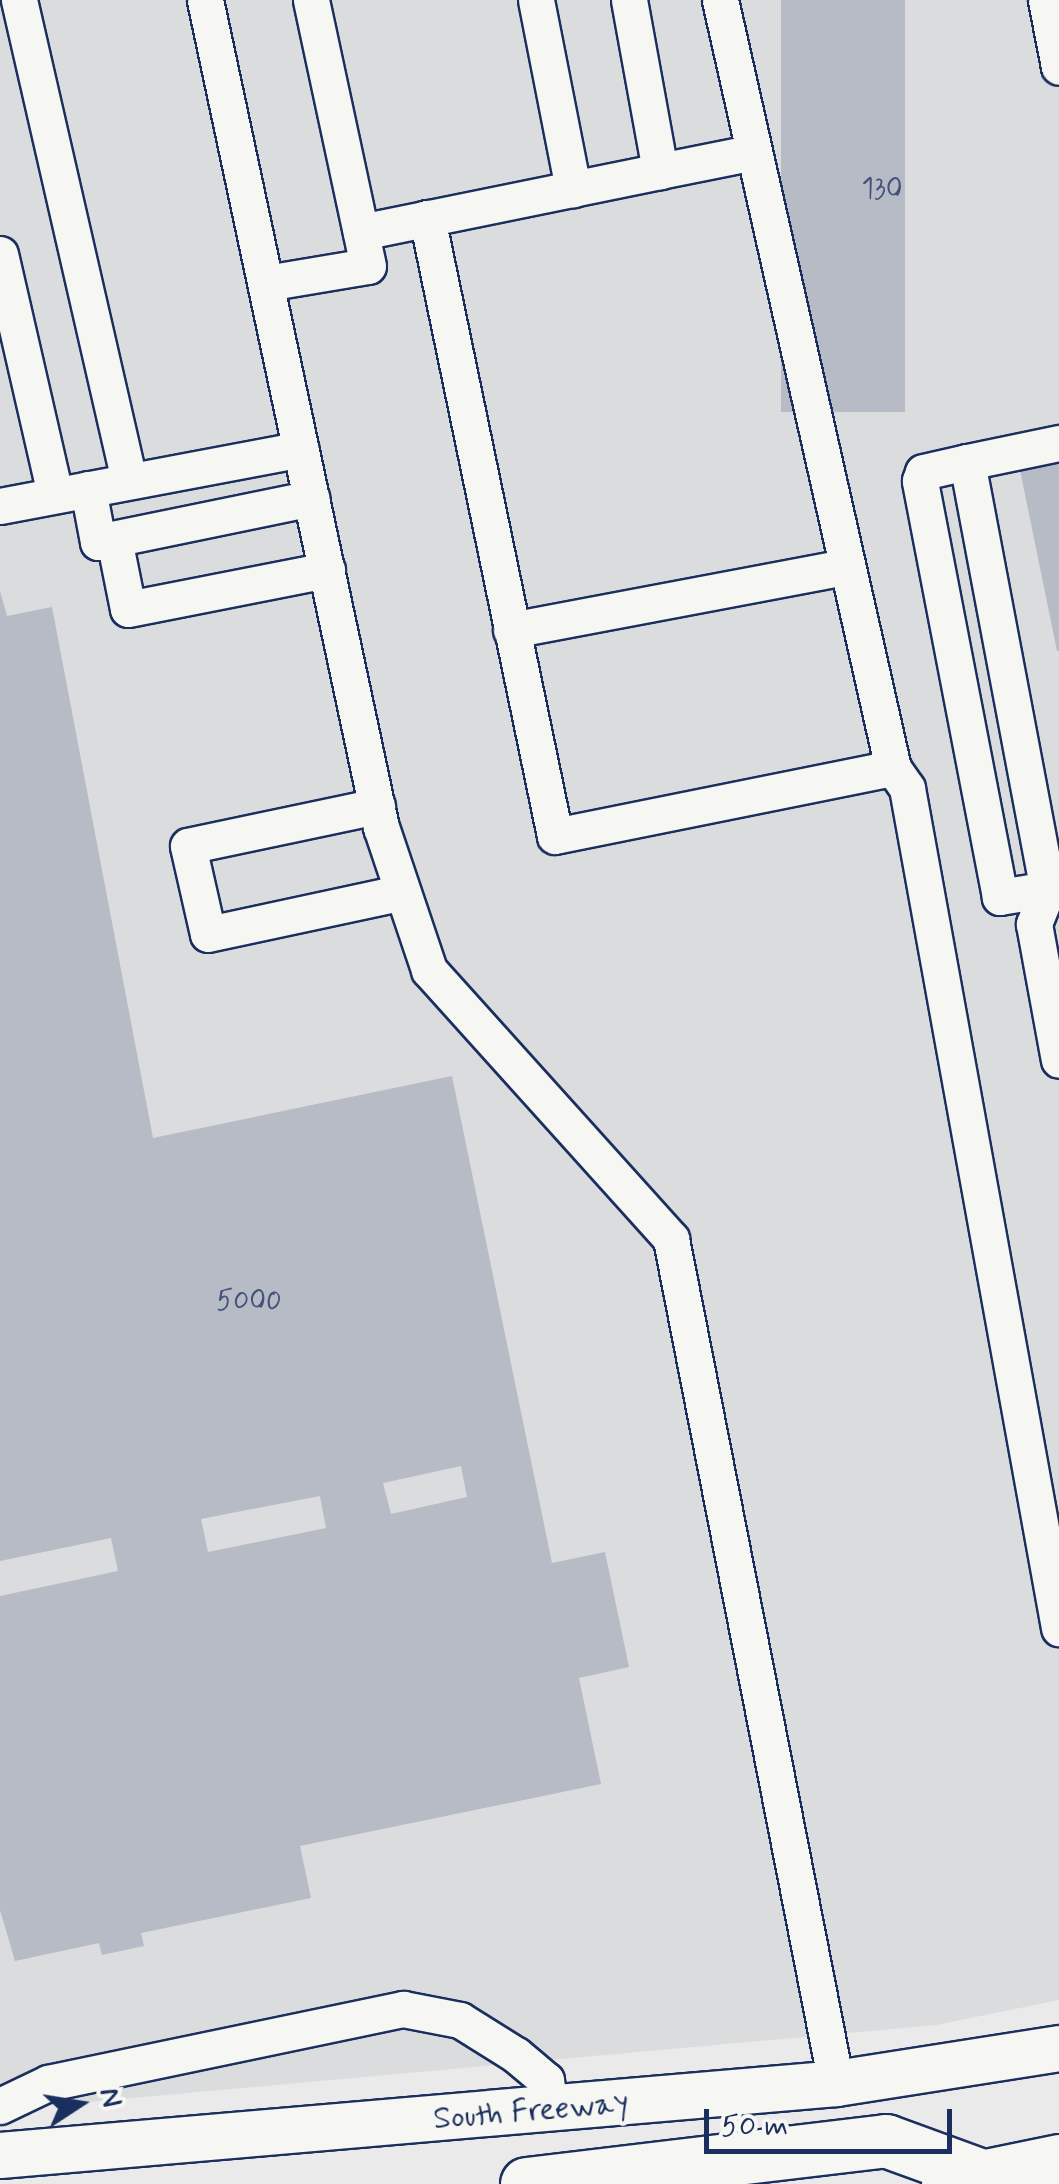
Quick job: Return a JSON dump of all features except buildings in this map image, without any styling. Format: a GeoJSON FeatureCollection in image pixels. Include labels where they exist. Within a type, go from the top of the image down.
{"type":"FeatureCollection","features":[{"type":"Feature","properties":{"kind":"highway"},"geometry":{"type":"LineString","coordinates":[[527,2184],[886,2142],[964,2180],[1059,2161]]}},
{"type":"Feature","properties":{"kind":"main road","name":"South Freeway"},"geometry":{"type":"LineString","coordinates":[[0,2155],[836,2083],[1059,2048]]}},
{"type":"Feature","properties":{"kind":"lane"},"geometry":{"type":"LineString","coordinates":[[19,0],[130,481]]}},
{"type":"Feature","properties":{"kind":"lane"},"geometry":{"type":"LineString","coordinates":[[206,0],[377,806],[400,893],[429,970],[670,1238],[836,2083]]}},
{"type":"Feature","properties":{"kind":"lane"},"geometry":{"type":"LineString","coordinates":[[266,283],[368,266],[311,0]]}},
{"type":"Feature","properties":{"kind":"lane"},"geometry":{"type":"LineString","coordinates":[[536,0],[573,189]]}},
{"type":"Feature","properties":{"kind":"lane"},"geometry":{"type":"LineString","coordinates":[[629,0],[660,171]]}},
{"type":"Feature","properties":{"kind":"lane"},"geometry":{"type":"LineString","coordinates":[[720,0],[749,153],[846,567],[894,768],[911,807],[1059,1628]]}},
{"type":"Feature","properties":{"kind":"lane"},"geometry":{"type":"LineString","coordinates":[[1046,0],[1059,67]]}},
{"type":"Feature","properties":{"kind":"lane"},"geometry":{"type":"LineString","coordinates":[[360,232],[749,153]]}},
{"type":"Feature","properties":{"kind":"lane"},"geometry":{"type":"LineString","coordinates":[[427,218],[555,836],[894,768]]}},
{"type":"Feature","properties":{"kind":"lane"},"geometry":{"type":"LineString","coordinates":[[0,254],[71,492],[98,542],[312,498]]}},
{"type":"Feature","properties":{"kind":"lane"},"geometry":{"type":"LineString","coordinates":[[1054,888],[1000,898],[920,481],[923,472],[1059,443]]}},
{"type":"Feature","properties":{"kind":"lane"},"geometry":{"type":"LineString","coordinates":[[0,506],[301,449]]}},
{"type":"Feature","properties":{"kind":"lane"},"geometry":{"type":"LineString","coordinates":[[967,462],[1054,888],[1034,924],[1059,1060]]}},
{"type":"Feature","properties":{"kind":"lane"},"geometry":{"type":"LineString","coordinates":[[114,538],[128,608],[327,570]]}},
{"type":"Feature","properties":{"kind":"lane"},"geometry":{"type":"LineString","coordinates":[[512,630],[846,567]]}},
{"type":"Feature","properties":{"kind":"lane"},"geometry":{"type":"LineString","coordinates":[[377,806],[188,846],[208,934],[400,893]]}},
{"type":"Feature","properties":{"kind":"lane"},"geometry":{"type":"LineString","coordinates":[[2,2101],[48,2083],[403,2010],[460,2020],[516,2055],[546,2080],[550,2110]]}},
{"type":"Feature","properties":{"kind":"shaded area"},"geometry":{"type":"Polygon","coordinates":[[[0,0],[1059,0],[1059,2000],[936,2025],[0,2110],[0,0]]]}}]}
